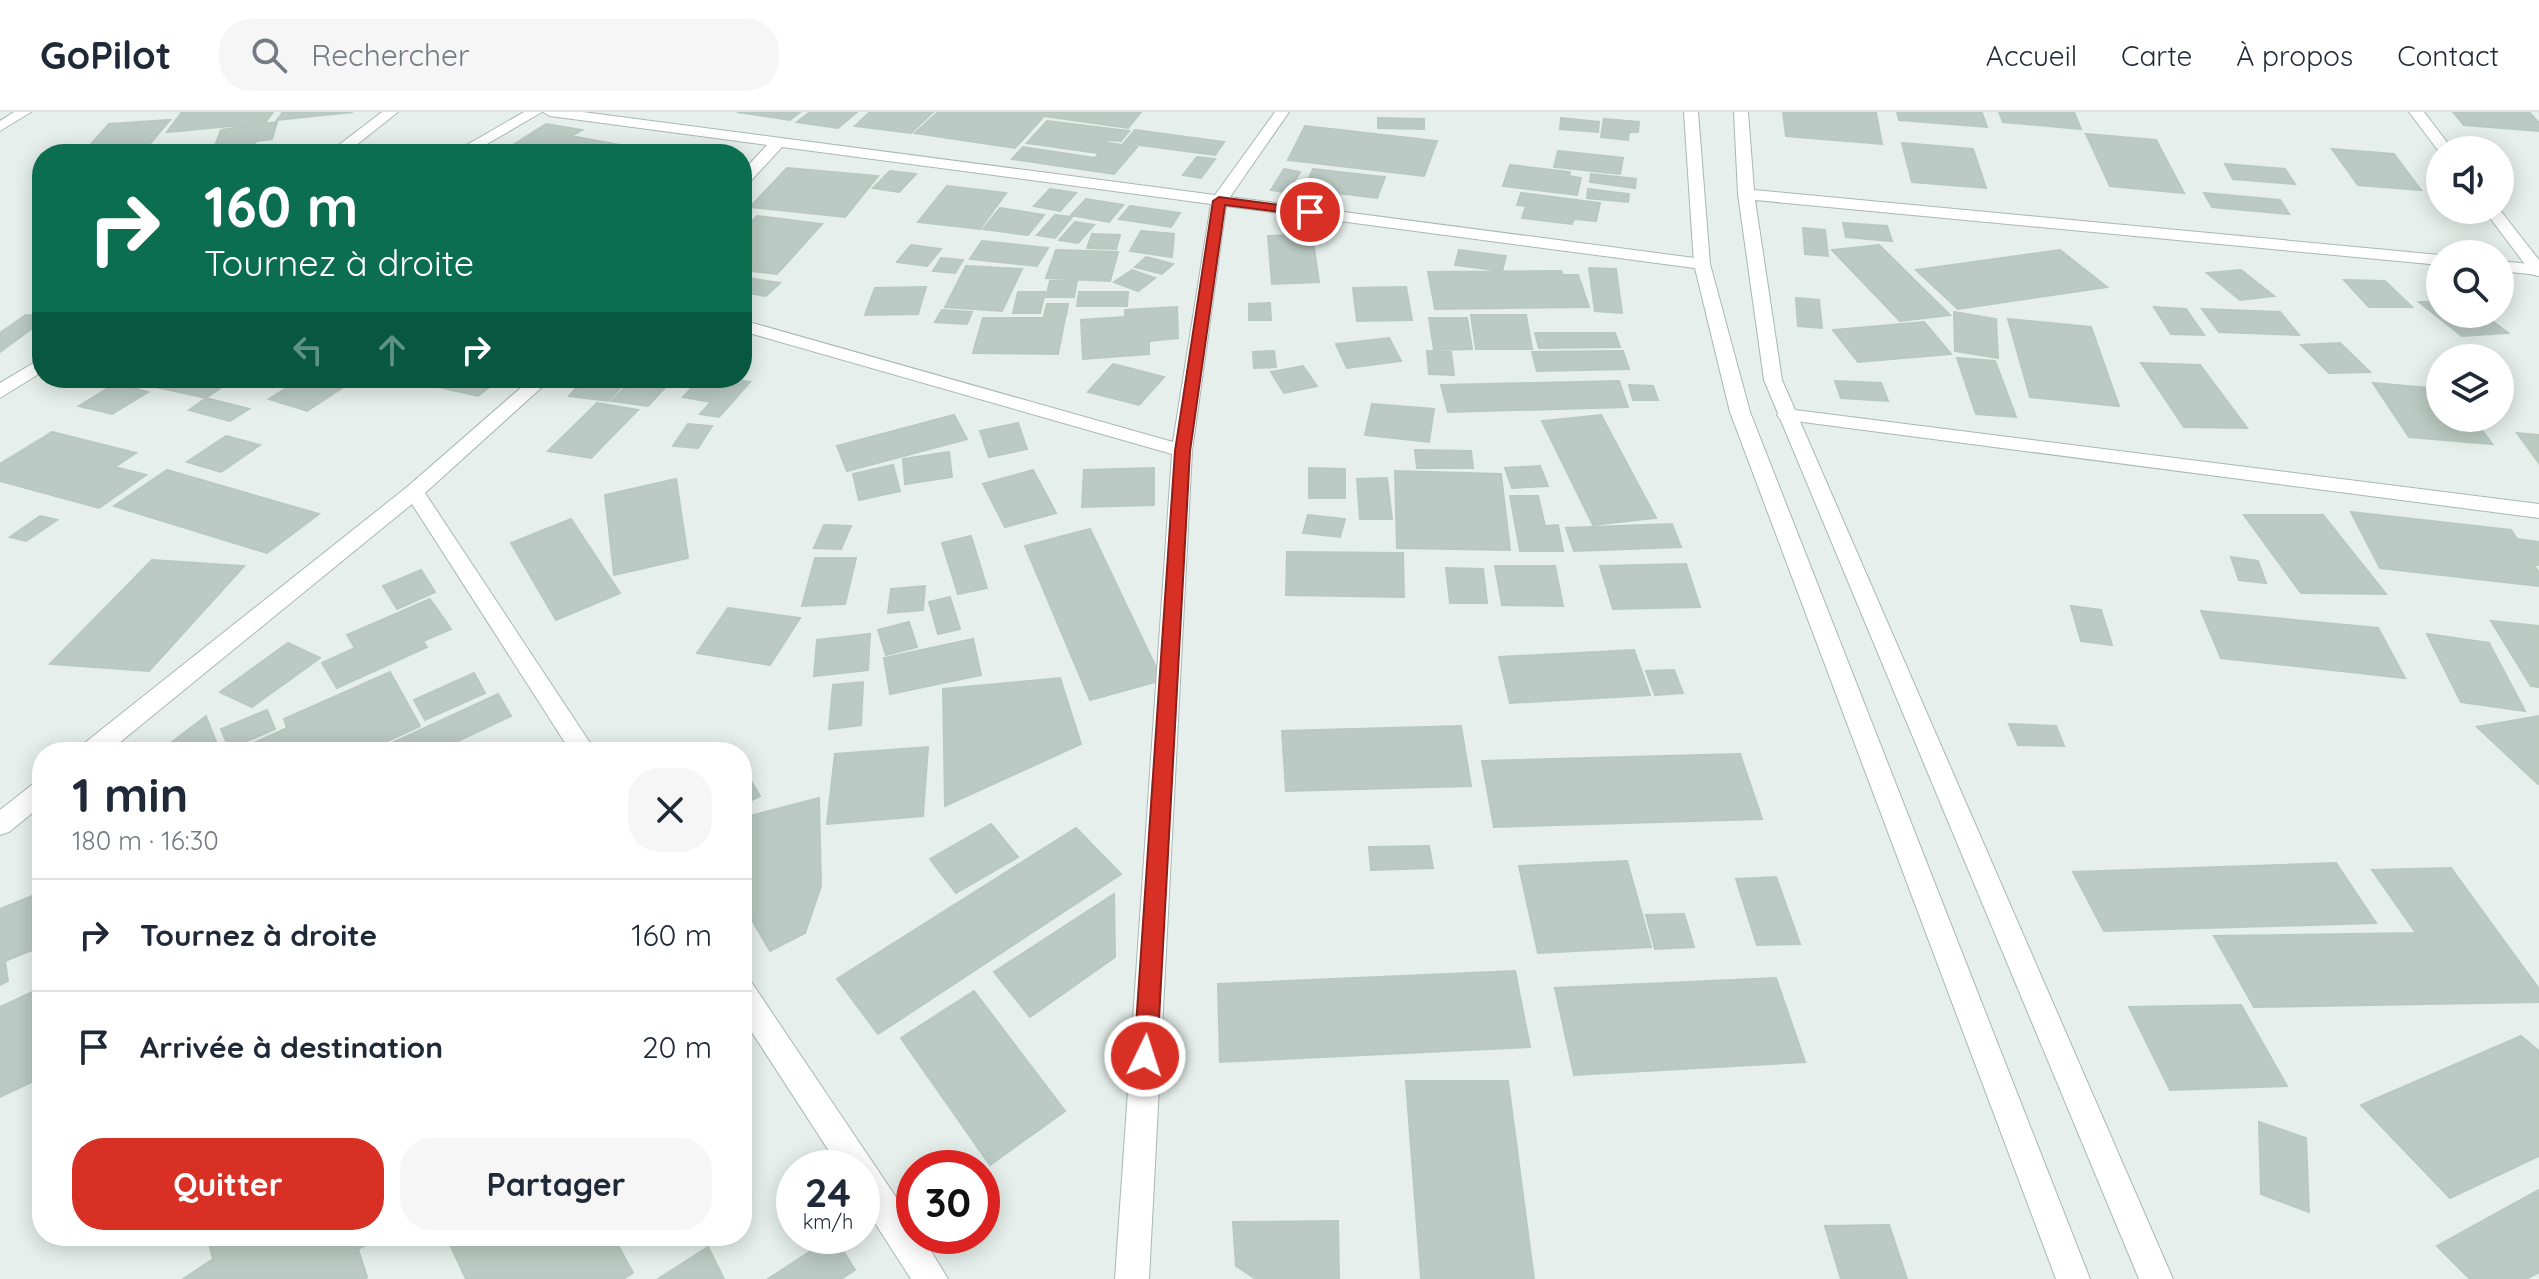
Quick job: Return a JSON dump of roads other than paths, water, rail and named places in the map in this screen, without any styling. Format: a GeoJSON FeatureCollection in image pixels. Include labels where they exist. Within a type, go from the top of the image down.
{"type":"FeatureCollection","features":[{"type":"Feature","properties":{"kind":"street"},"geometry":{"type":"LineString","coordinates":[[0,127],[24,112]]}},
{"type":"Feature","properties":{"kind":"street"},"geometry":{"type":"LineString","coordinates":[[348,144],[391,112]]}},
{"type":"Feature","properties":{"kind":"street"},"geometry":{"type":"LineString","coordinates":[[477,144],[535,112]]}},
{"type":"Feature","properties":{"kind":"street"},"geometry":{"type":"LineString","coordinates":[[550,112],[1702,264]]}},
{"type":"Feature","properties":{"kind":"street"},"geometry":{"type":"LineString","coordinates":[[1132,1279],[1182,451],[1219,201],[1282,112]]}},
{"type":"Feature","properties":{"kind":"street"},"geometry":{"type":"LineString","coordinates":[[1691,112],[1702,264],[1740,412],[2073,1279]]}},
{"type":"Feature","properties":{"kind":"street"},"geometry":{"type":"LineString","coordinates":[[1741,112],[1746,194],[1773,380],[2156,1279]]}},
{"type":"Feature","properties":{"kind":"street"},"geometry":{"type":"LineString","coordinates":[[2393,112],[2420,117],[2434,136]]}},
{"type":"Feature","properties":{"kind":"street"},"geometry":{"type":"LineString","coordinates":[[752,170],[778,142]]}},
{"type":"Feature","properties":{"kind":"street"},"geometry":{"type":"LineString","coordinates":[[1746,194],[2426,259]]}},
{"type":"Feature","properties":{"kind":"street"},"geometry":{"type":"LineString","coordinates":[[2503,224],[2539,270]]}},
{"type":"Feature","properties":{"kind":"street"},"geometry":{"type":"LineString","coordinates":[[2514,267],[2539,270]]}},
{"type":"Feature","properties":{"kind":"street"},"geometry":{"type":"LineString","coordinates":[[752,328],[1182,451]]}},
{"type":"Feature","properties":{"kind":"street"},"geometry":{"type":"LineString","coordinates":[[0,392],[32,371]]}},
{"type":"Feature","properties":{"kind":"street"},"geometry":{"type":"LineString","coordinates":[[103,742],[414,492],[532,388]]}},
{"type":"Feature","properties":{"kind":"street"},"geometry":{"type":"LineString","coordinates":[[1787,415],[2539,511]]}},
{"type":"Feature","properties":{"kind":"street"},"geometry":{"type":"LineString","coordinates":[[414,492],[577,742]]}},
{"type":"Feature","properties":{"kind":"street"},"geometry":{"type":"LineString","coordinates":[[0,825],[32,799]]}},
{"type":"Feature","properties":{"kind":"street"},"geometry":{"type":"LineString","coordinates":[[752,1007],[846,1150]]}},
{"type":"Feature","properties":{"kind":"street"},"geometry":{"type":"LineString","coordinates":[[880,1202],[931,1279]]}}]}
